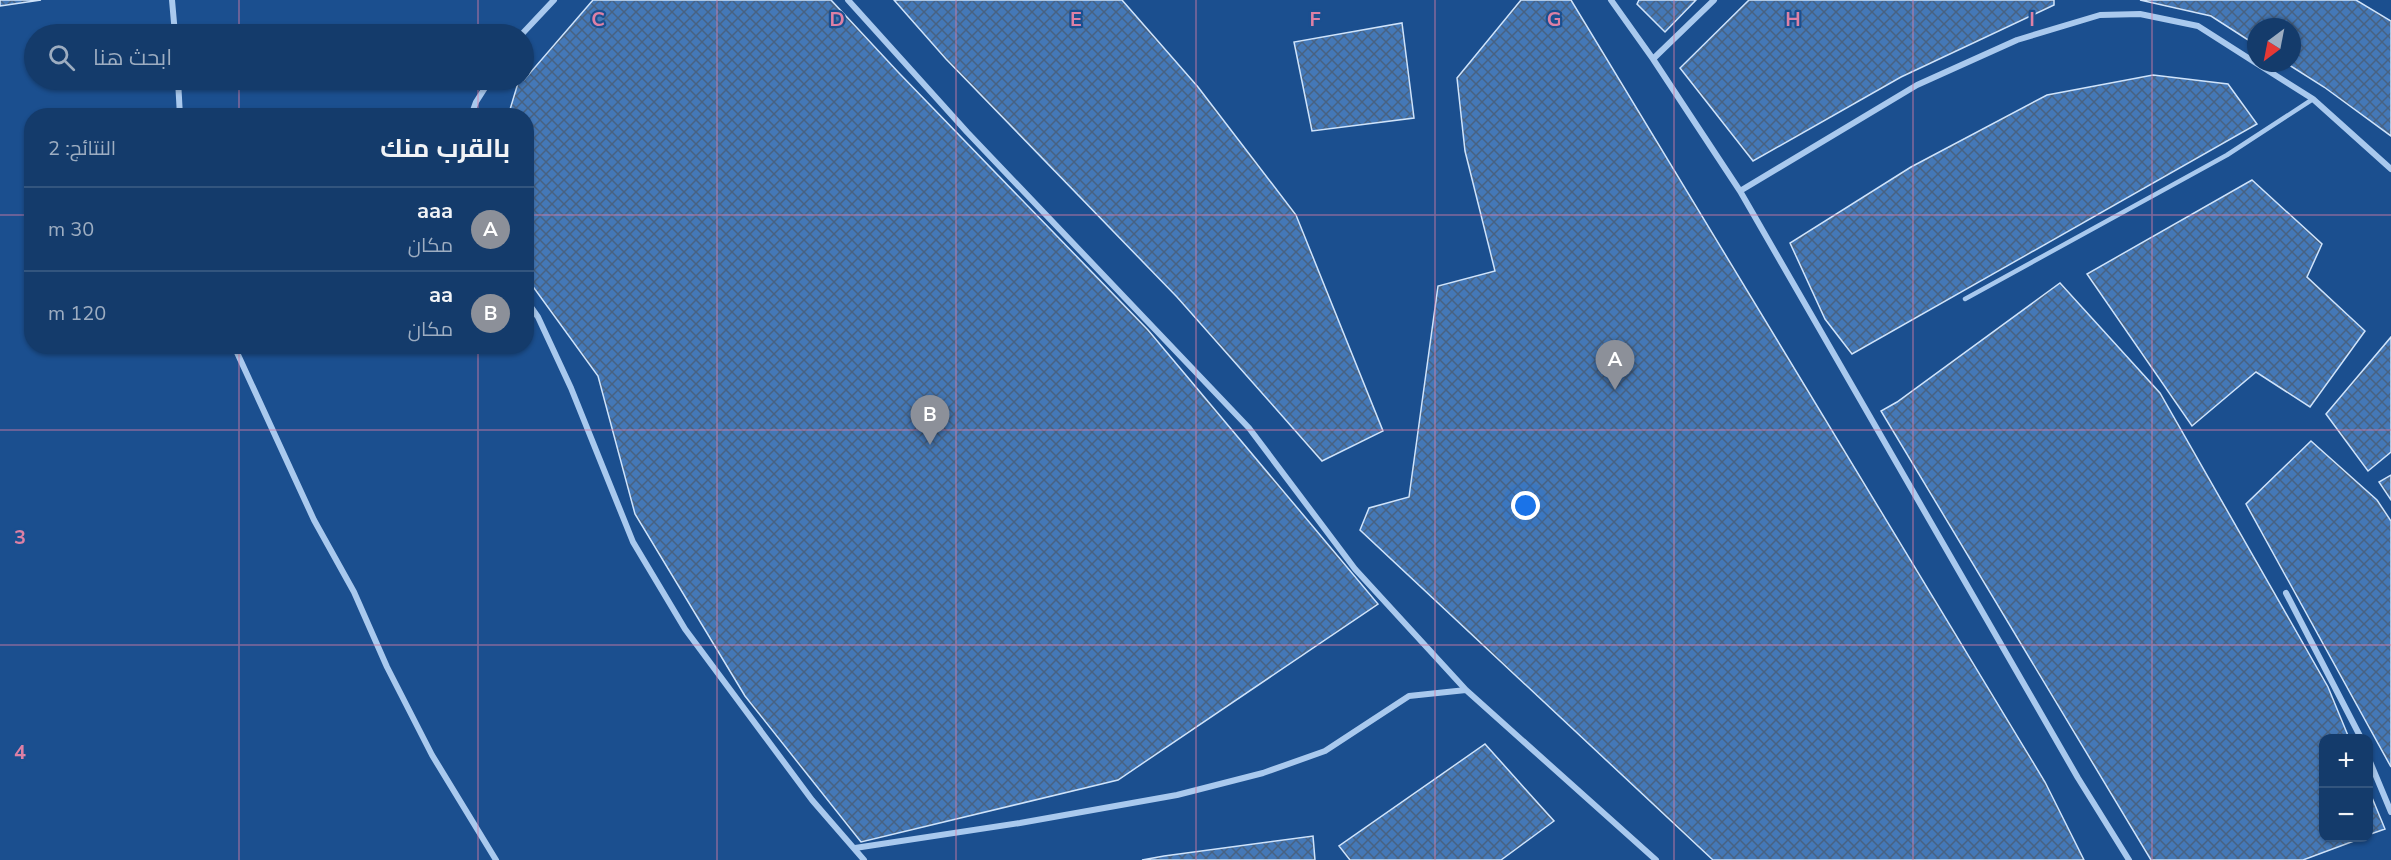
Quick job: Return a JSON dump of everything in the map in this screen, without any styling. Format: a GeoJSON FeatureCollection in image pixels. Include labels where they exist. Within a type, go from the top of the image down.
{"type":"FeatureCollection","features":[{"type":"Feature","properties":{"kind":"street"},"geometry":{"type":"LineString","coordinates":[[172,0],[174,24]]}},
{"type":"Feature","properties":{"kind":"street"},"geometry":{"type":"LineString","coordinates":[[531,24],[554,0]]}},
{"type":"Feature","properties":{"kind":"street"},"geometry":{"type":"LineString","coordinates":[[848,0],[967,132],[1249,428],[1355,569],[1466,690],[1613,824],[1656,860]]}},
{"type":"Feature","properties":{"kind":"street"},"geometry":{"type":"LineString","coordinates":[[1611,0],[1740,191],[2078,778],[2129,860]]}},
{"type":"Feature","properties":{"kind":"street"},"geometry":{"type":"LineString","coordinates":[[1653,59],[1714,0]]}},
{"type":"Feature","properties":{"kind":"street"},"geometry":{"type":"LineString","coordinates":[[1740,191],[1917,85],[2017,40],[2100,15],[2140,14],[2198,26],[2247,57]]}},
{"type":"Feature","properties":{"kind":"street"},"geometry":{"type":"LineString","coordinates":[[2270,72],[2313,99],[2391,169]]}},
{"type":"Feature","properties":{"kind":"street"},"geometry":{"type":"LineString","coordinates":[[179,90],[180,108]]}},
{"type":"Feature","properties":{"kind":"street"},"geometry":{"type":"LineString","coordinates":[[474,108],[484,90]]}},
{"type":"Feature","properties":{"kind":"street"},"geometry":{"type":"LineString","coordinates":[[534,311],[567,378],[633,542],[686,629],[812,800],[864,860]]}},
{"type":"Feature","properties":{"kind":"street"},"geometry":{"type":"LineString","coordinates":[[238,354],[314,520],[354,592],[387,667],[432,755],[496,860]]}},
{"type":"Feature","properties":{"kind":"street"},"geometry":{"type":"LineString","coordinates":[[2286,593],[2359,734]]}},
{"type":"Feature","properties":{"kind":"street"},"geometry":{"type":"LineString","coordinates":[[855,848],[1020,824],[1177,795],[1263,773],[1325,751],[1409,696],[1466,690]]}},
{"type":"Feature","properties":{"kind":"street"},"geometry":{"type":"LineString","coordinates":[[2373,769],[2391,812]]}},
{"type":"Feature","properties":{"kind":"lane"},"geometry":{"type":"LineString","coordinates":[[1965,299],[2227,155],[2313,99]]}},
{"type":"Feature","properties":{"kind":"building"},"geometry":{"type":"Polygon","coordinates":[[[0,0],[41,0],[0,6],[0,0]]]}},
{"type":"Feature","properties":{"kind":"building"},"geometry":{"type":"Polygon","coordinates":[[[593,0],[831,0],[1148,330],[1378,604],[1118,780],[861,842],[745,696],[635,514],[598,376],[534,288],[534,108],[510,108],[516,90],[534,90],[534,68],[593,0]]]}},
{"type":"Feature","properties":{"kind":"building"},"geometry":{"type":"Polygon","coordinates":[[[894,0],[1122,0],[1198,87],[1296,215],[1383,431],[1322,461],[1177,297],[946,59],[894,0]]]}},
{"type":"Feature","properties":{"kind":"building"},"geometry":{"type":"Polygon","coordinates":[[[1521,0],[1571,0],[2045,782],[2084,860],[1713,860],[1360,530],[1369,508],[1409,497],[1438,286],[1495,271],[1465,151],[1457,78],[1521,0]]]}},
{"type":"Feature","properties":{"kind":"building"},"geometry":{"type":"Polygon","coordinates":[[[1639,0],[1696,0],[1665,32],[1637,4],[1639,0]]]}},
{"type":"Feature","properties":{"kind":"building"},"geometry":{"type":"Polygon","coordinates":[[[1749,0],[2054,0],[2054,5],[1901,77],[1753,161],[1680,68],[1749,0]]]}},
{"type":"Feature","properties":{"kind":"building"},"geometry":{"type":"Polygon","coordinates":[[[2140,0],[2356,0],[2391,21],[2391,136],[2300,72],[2301,18],[2247,18],[2247,39],[2211,16],[2140,0]]]}},
{"type":"Feature","properties":{"kind":"building"},"geometry":{"type":"Polygon","coordinates":[[[1402,23],[1414,118],[1312,131],[1294,42],[1402,23]]]}},
{"type":"Feature","properties":{"kind":"building"},"geometry":{"type":"Polygon","coordinates":[[[2153,75],[2228,84],[2257,124],[1852,354],[1825,319],[1790,243],[1911,167],[2047,95],[2153,75]]]}},
{"type":"Feature","properties":{"kind":"building"},"geometry":{"type":"Polygon","coordinates":[[[2252,180],[2322,244],[2307,277],[2365,331],[2310,407],[2256,372],[2192,426],[2087,274],[2252,180]]]}},
{"type":"Feature","properties":{"kind":"building"},"geometry":{"type":"Polygon","coordinates":[[[2060,283],[2160,393],[2328,687],[2347,734],[2319,734],[2319,842],[2351,842],[2303,860],[2151,860],[1881,411],[1897,402],[2060,283]]]}},
{"type":"Feature","properties":{"kind":"building"},"geometry":{"type":"Polygon","coordinates":[[[2391,337],[2391,452],[2368,471],[2326,414],[2391,337]]]}},
{"type":"Feature","properties":{"kind":"building"},"geometry":{"type":"Polygon","coordinates":[[[2311,441],[2377,500],[2391,521],[2391,767],[2373,734],[2246,504],[2311,441]]]}},
{"type":"Feature","properties":{"kind":"building"},"geometry":{"type":"Polygon","coordinates":[[[2391,475],[2391,500],[2379,482],[2391,475]]]}},
{"type":"Feature","properties":{"kind":"building"},"geometry":{"type":"Polygon","coordinates":[[[1485,744],[1554,821],[1501,860],[1350,860],[1339,846],[1485,744]]]}},
{"type":"Feature","properties":{"kind":"building"},"geometry":{"type":"Polygon","coordinates":[[[2373,800],[2385,829],[2373,833],[2373,800]]]}},
{"type":"Feature","properties":{"kind":"building"},"geometry":{"type":"Polygon","coordinates":[[[1313,836],[1315,860],[1142,860],[1164,856],[1313,836]]]}},
{"type":"Feature","properties":{"kind":"place","name":"aaa"},"geometry":{"type":"Point","coordinates":[1615,390]}},
{"type":"Feature","properties":{"kind":"place","name":"aa"},"geometry":{"type":"Point","coordinates":[930,445]}}]}
